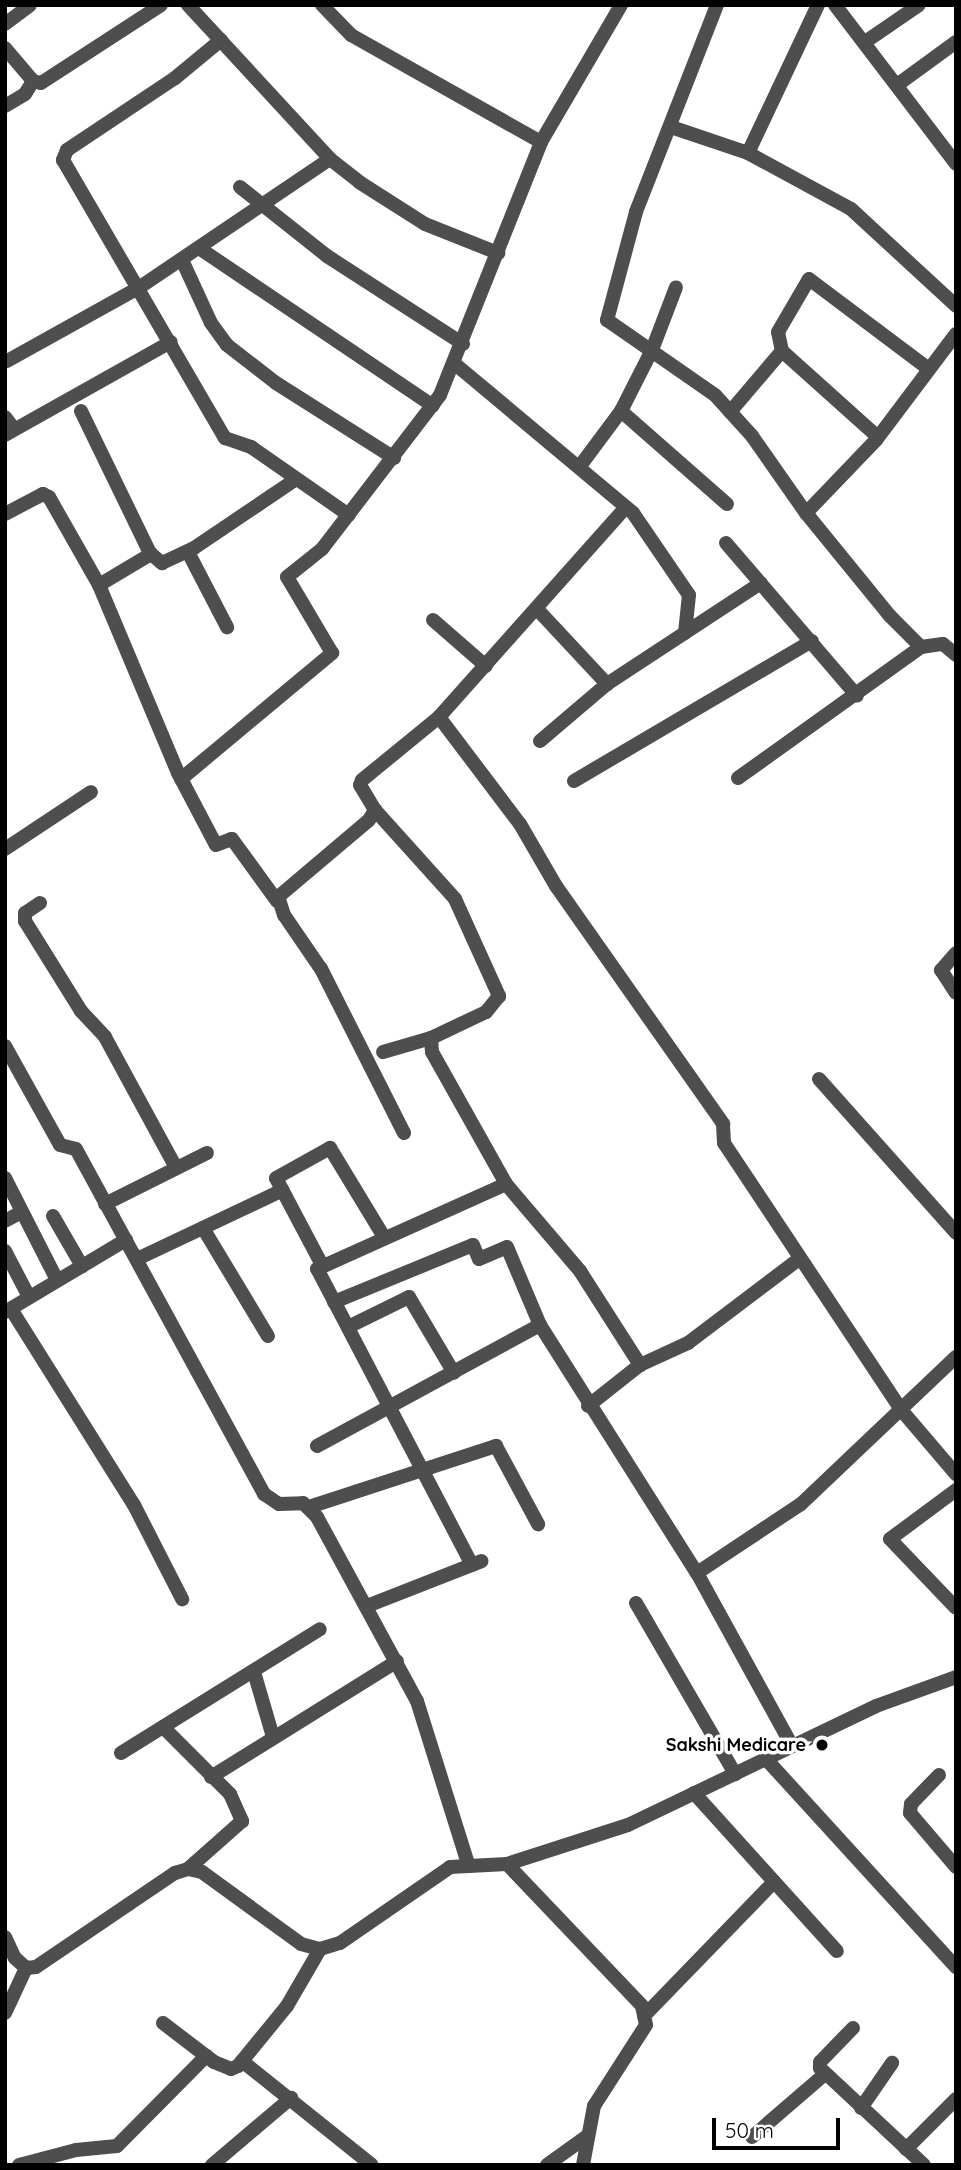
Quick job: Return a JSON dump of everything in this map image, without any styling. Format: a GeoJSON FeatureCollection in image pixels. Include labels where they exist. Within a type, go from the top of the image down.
{"type":"FeatureCollection","features":[{"type":"Feature","properties":{"kind":"street"},"geometry":{"type":"LineString","coordinates":[[5,24],[30,5]]}},
{"type":"Feature","properties":{"kind":"street"},"geometry":{"type":"LineString","coordinates":[[5,48],[33,81],[41,83],[161,5]]}},
{"type":"Feature","properties":{"kind":"street"},"geometry":{"type":"LineString","coordinates":[[188,5],[330,159],[425,224],[498,253]]}},
{"type":"Feature","properties":{"kind":"street"},"geometry":{"type":"LineString","coordinates":[[322,5],[351,35],[541,142]]}},
{"type":"Feature","properties":{"kind":"street"},"geometry":{"type":"LineString","coordinates":[[181,779],[332,653],[287,577],[311,560],[433,406],[455,364],[541,142],[621,5]]}},
{"type":"Feature","properties":{"kind":"street"},"geometry":{"type":"LineString","coordinates":[[717,5],[636,212],[607,320],[715,395],[859,583],[921,647]]}},
{"type":"Feature","properties":{"kind":"street"},"geometry":{"type":"LineString","coordinates":[[748,153],[818,5]]}},
{"type":"Feature","properties":{"kind":"street"},"geometry":{"type":"LineString","coordinates":[[835,5],[956,164]]}},
{"type":"Feature","properties":{"kind":"street"},"geometry":{"type":"LineString","coordinates":[[865,42],[919,5]]}},
{"type":"Feature","properties":{"kind":"street"},"geometry":{"type":"LineString","coordinates":[[221,40],[63,155],[66,169],[140,287],[225,438],[251,447],[349,515]]}},
{"type":"Feature","properties":{"kind":"street"},"geometry":{"type":"LineString","coordinates":[[897,85],[956,42]]}},
{"type":"Feature","properties":{"kind":"street"},"geometry":{"type":"LineString","coordinates":[[5,106],[25,94],[33,81]]}},
{"type":"Feature","properties":{"kind":"street"},"geometry":{"type":"LineString","coordinates":[[671,127],[748,153],[851,209],[956,306]]}},
{"type":"Feature","properties":{"kind":"street"},"geometry":{"type":"LineString","coordinates":[[7,361],[140,287],[260,203],[330,159]]}},
{"type":"Feature","properties":{"kind":"street"},"geometry":{"type":"LineString","coordinates":[[240,187],[327,256],[463,344]]}},
{"type":"Feature","properties":{"kind":"street"},"geometry":{"type":"LineString","coordinates":[[199,248],[433,406]]}},
{"type":"Feature","properties":{"kind":"street"},"geometry":{"type":"LineString","coordinates":[[182,260],[211,323],[227,345],[276,383],[394,458]]}},
{"type":"Feature","properties":{"kind":"street"},"geometry":{"type":"LineString","coordinates":[[878,437],[782,351],[778,332],[808,279],[929,369]]}},
{"type":"Feature","properties":{"kind":"street"},"geometry":{"type":"LineString","coordinates":[[580,466],[621,411],[652,350],[676,287]]}},
{"type":"Feature","properties":{"kind":"street"},"geometry":{"type":"LineString","coordinates":[[806,513],[878,437],[955,336]]}},
{"type":"Feature","properties":{"kind":"street"},"geometry":{"type":"LineString","coordinates":[[5,416],[9,432],[171,342]]}},
{"type":"Feature","properties":{"kind":"street"},"geometry":{"type":"LineString","coordinates":[[730,412],[782,351]]}},
{"type":"Feature","properties":{"kind":"street"},"geometry":{"type":"LineString","coordinates":[[455,364],[626,507],[669,561],[689,596],[685,633]]}},
{"type":"Feature","properties":{"kind":"street"},"geometry":{"type":"LineString","coordinates":[[81,411],[151,554],[162,563],[188,552],[295,480]]}},
{"type":"Feature","properties":{"kind":"street"},"geometry":{"type":"LineString","coordinates":[[621,411],[727,504]]}},
{"type":"Feature","properties":{"kind":"street"},"geometry":{"type":"LineString","coordinates":[[5,514],[43,494],[49,497],[99,585],[181,779],[216,845],[232,839],[317,961],[404,1133]]}},
{"type":"Feature","properties":{"kind":"street"},"geometry":{"type":"LineString","coordinates":[[383,1052],[431,1038],[486,1012],[499,996],[455,899],[375,810],[360,785],[362,780],[439,717],[626,507]]}},
{"type":"Feature","properties":{"kind":"street"},"geometry":{"type":"LineString","coordinates":[[726,543],[812,640],[857,696]]}},
{"type":"Feature","properties":{"kind":"street"},"geometry":{"type":"LineString","coordinates":[[188,552],[227,627]]}},
{"type":"Feature","properties":{"kind":"street"},"geometry":{"type":"LineString","coordinates":[[99,585],[151,554]]}},
{"type":"Feature","properties":{"kind":"street"},"geometry":{"type":"LineString","coordinates":[[540,741],[607,684],[761,583]]}},
{"type":"Feature","properties":{"kind":"street"},"geometry":{"type":"LineString","coordinates":[[537,609],[607,684]]}},
{"type":"Feature","properties":{"kind":"street"},"geometry":{"type":"LineString","coordinates":[[433,620],[486,666]]}},
{"type":"Feature","properties":{"kind":"street"},"geometry":{"type":"LineString","coordinates":[[574,781],[812,640]]}},
{"type":"Feature","properties":{"kind":"street"},"geometry":{"type":"LineString","coordinates":[[738,778],[857,696],[921,647],[943,644],[956,655]]}},
{"type":"Feature","properties":{"kind":"street"},"geometry":{"type":"LineString","coordinates":[[439,717],[520,824],[556,886],[723,1124],[724,1143],[903,1412],[956,1474]]}},
{"type":"Feature","properties":{"kind":"street"},"geometry":{"type":"LineString","coordinates":[[5,849],[91,792]]}},
{"type":"Feature","properties":{"kind":"street"},"geometry":{"type":"LineString","coordinates":[[277,901],[375,810]]}},
{"type":"Feature","properties":{"kind":"street"},"geometry":{"type":"LineString","coordinates":[[40,903],[23,915],[24,921],[81,1011],[105,1037],[176,1168]]}},
{"type":"Feature","properties":{"kind":"street"},"geometry":{"type":"LineString","coordinates":[[956,953],[941,970],[956,993]]}},
{"type":"Feature","properties":{"kind":"street"},"geometry":{"type":"LineString","coordinates":[[431,1038],[432,1052],[506,1184],[580,1271],[640,1365]]}},
{"type":"Feature","properties":{"kind":"street"},"geometry":{"type":"LineString","coordinates":[[5,1046],[60,1145],[76,1149],[264,1494],[279,1504],[297,1502],[309,1507],[367,1606],[417,1700],[468,1864]]}},
{"type":"Feature","properties":{"kind":"street"},"geometry":{"type":"LineString","coordinates":[[819,1079],[956,1233]]}},
{"type":"Feature","properties":{"kind":"street"},"geometry":{"type":"LineString","coordinates":[[322,1265],[276,1178],[330,1148],[384,1237]]}},
{"type":"Feature","properties":{"kind":"street"},"geometry":{"type":"LineString","coordinates":[[105,1204],[206,1153]]}},
{"type":"Feature","properties":{"kind":"street"},"geometry":{"type":"LineString","coordinates":[[5,1178],[57,1280]]}},
{"type":"Feature","properties":{"kind":"street"},"geometry":{"type":"LineString","coordinates":[[367,1606],[477,1563],[318,1272],[322,1265],[506,1184]]}},
{"type":"Feature","properties":{"kind":"street"},"geometry":{"type":"LineString","coordinates":[[137,1259],[282,1190]]}},
{"type":"Feature","properties":{"kind":"street"},"geometry":{"type":"LineString","coordinates":[[5,1221],[22,1212]]}},
{"type":"Feature","properties":{"kind":"street"},"geometry":{"type":"LineString","coordinates":[[54,1216],[82,1266]]}},
{"type":"Feature","properties":{"kind":"street"},"geometry":{"type":"LineString","coordinates":[[204,1228],[268,1336]]}},
{"type":"Feature","properties":{"kind":"street"},"geometry":{"type":"LineString","coordinates":[[126,1240],[8,1311],[134,1505],[182,1599]]}},
{"type":"Feature","properties":{"kind":"street"},"geometry":{"type":"LineString","coordinates":[[334,1302],[473,1245],[478,1259],[507,1247],[540,1325],[588,1406],[697,1573],[792,1746]]}},
{"type":"Feature","properties":{"kind":"street"},"geometry":{"type":"LineString","coordinates":[[5,1251],[29,1297]]}},
{"type":"Feature","properties":{"kind":"street"},"geometry":{"type":"LineString","coordinates":[[588,1406],[640,1365],[688,1343],[799,1259]]}},
{"type":"Feature","properties":{"kind":"street"},"geometry":{"type":"LineString","coordinates":[[384,1282],[394,1304]]}},
{"type":"Feature","properties":{"kind":"street"},"geometry":{"type":"LineString","coordinates":[[348,1327],[409,1297],[454,1373]]}},
{"type":"Feature","properties":{"kind":"street"},"geometry":{"type":"LineString","coordinates":[[317,1446],[540,1325]]}},
{"type":"Feature","properties":{"kind":"street"},"geometry":{"type":"LineString","coordinates":[[697,1573],[792,1511],[903,1412],[956,1357]]}},
{"type":"Feature","properties":{"kind":"street"},"geometry":{"type":"LineString","coordinates":[[309,1507],[496,1446],[538,1524]]}},
{"type":"Feature","properties":{"kind":"street"},"geometry":{"type":"LineString","coordinates":[[952,1598],[890,1539],[956,1490]]}},
{"type":"Feature","properties":{"kind":"street"},"geometry":{"type":"LineString","coordinates":[[636,1603],[735,1774]]}},
{"type":"Feature","properties":{"kind":"street"},"geometry":{"type":"LineString","coordinates":[[121,1753],[320,1629]]}},
{"type":"Feature","properties":{"kind":"street"},"geometry":{"type":"LineString","coordinates":[[211,1777],[397,1661]]}},
{"type":"Feature","properties":{"kind":"street"},"geometry":{"type":"LineString","coordinates":[[254,1672],[273,1737]]}},
{"type":"Feature","properties":{"kind":"street"},"geometry":{"type":"LineString","coordinates":[[188,1869],[202,1872],[300,1944],[320,1949],[340,1943],[432,1875],[468,1864],[507,1864],[628,1825],[876,1706],[956,1677]]}},
{"type":"Feature","properties":{"kind":"street"},"geometry":{"type":"LineString","coordinates":[[5,2013],[26,1968],[47,1962],[174,1873],[188,1869],[242,1821],[230,1794],[163,1727]]}},
{"type":"Feature","properties":{"kind":"street"},"geometry":{"type":"LineString","coordinates":[[766,1759],[956,1967]]}},
{"type":"Feature","properties":{"kind":"street"},"geometry":{"type":"LineString","coordinates":[[939,1775],[911,1804],[910,1813],[956,1867]]}},
{"type":"Feature","properties":{"kind":"street"},"geometry":{"type":"LineString","coordinates":[[694,1793],[837,1951]]}},
{"type":"Feature","properties":{"kind":"street"},"geometry":{"type":"LineString","coordinates":[[507,1864],[631,1992],[644,2016],[646,2025],[635,2045],[594,2106],[586,2137],[583,2165]]}},
{"type":"Feature","properties":{"kind":"street"},"geometry":{"type":"LineString","coordinates":[[644,2016],[774,1882]]}},
{"type":"Feature","properties":{"kind":"street"},"geometry":{"type":"LineString","coordinates":[[5,1937],[15,1958],[26,1968]]}},
{"type":"Feature","properties":{"kind":"street"},"geometry":{"type":"LineString","coordinates":[[163,2023],[206,2056],[231,2069],[242,2061],[287,2006],[320,1949]]}},
{"type":"Feature","properties":{"kind":"street"},"geometry":{"type":"LineString","coordinates":[[853,2028],[820,2062],[825,2074],[924,2165]]}},
{"type":"Feature","properties":{"kind":"street"},"geometry":{"type":"LineString","coordinates":[[19,2165],[76,2150],[117,2146],[206,2056]]}},
{"type":"Feature","properties":{"kind":"street"},"geometry":{"type":"LineString","coordinates":[[242,2061],[372,2165]]}},
{"type":"Feature","properties":{"kind":"street"},"geometry":{"type":"LineString","coordinates":[[861,2108],[892,2063]]}},
{"type":"Feature","properties":{"kind":"street"},"geometry":{"type":"LineString","coordinates":[[752,2137],[825,2074]]}},
{"type":"Feature","properties":{"kind":"street"},"geometry":{"type":"LineString","coordinates":[[218,2163],[291,2098]]}},
{"type":"Feature","properties":{"kind":"street"},"geometry":{"type":"LineString","coordinates":[[906,2149],[956,2099]]}},
{"type":"Feature","properties":{"kind":"street"},"geometry":{"type":"LineString","coordinates":[[547,2165],[586,2137]]}},
{"type":"Feature","properties":{"kind":"place","name":"Sakshi Medicare"},"geometry":{"type":"Point","coordinates":[822,1745]}}]}
